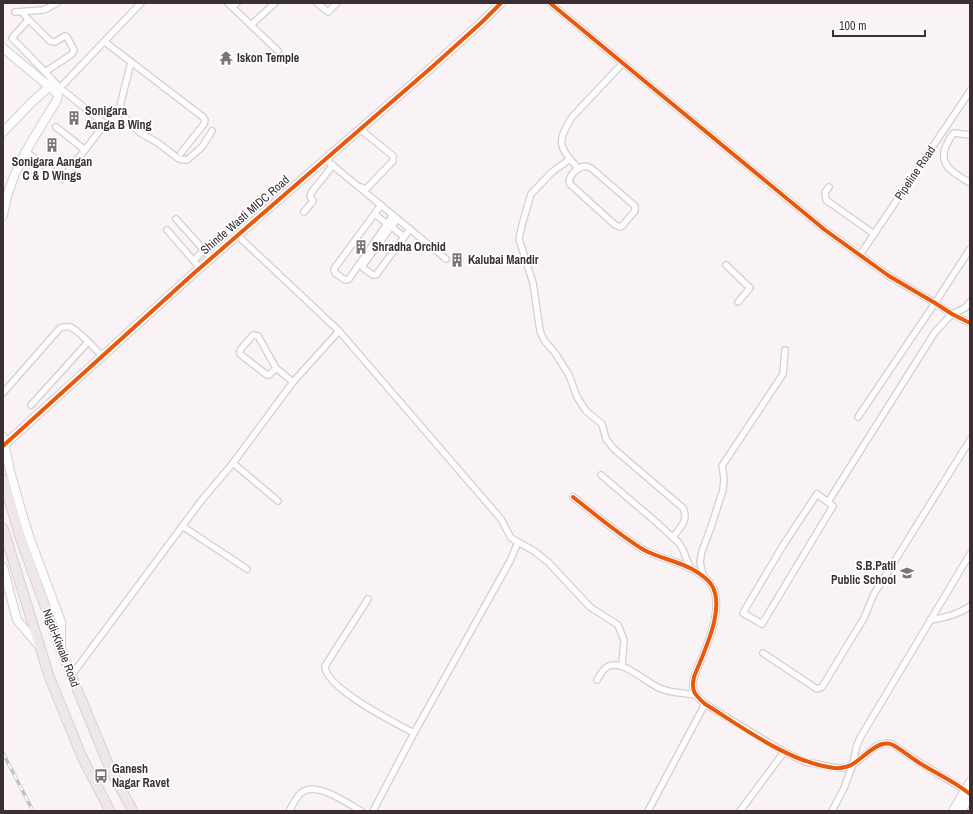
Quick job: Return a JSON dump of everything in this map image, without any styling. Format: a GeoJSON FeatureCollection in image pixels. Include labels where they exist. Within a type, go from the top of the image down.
{"type":"FeatureCollection","features":[{"type":"Feature","properties":{"kind":"main road","name":"Nigdi-Kiwale Road"},"geometry":{"type":"LineString","coordinates":[[3,479],[20,537],[71,676],[111,771],[133,811]]}},
{"type":"Feature","properties":{"kind":"main road","name":"Nigdi-Kiwale Road"},"geometry":{"type":"LineString","coordinates":[[3,528],[42,649],[49,676],[82,757],[110,811]]}},
{"type":"Feature","properties":{"kind":"street"},"geometry":{"type":"LineString","coordinates":[[15,12],[44,10],[57,3]]}},
{"type":"Feature","properties":{"kind":"street"},"geometry":{"type":"LineString","coordinates":[[3,132],[32,102],[55,89],[105,42],[141,3]]}},
{"type":"Feature","properties":{"kind":"street"},"geometry":{"type":"LineString","coordinates":[[237,3],[230,5],[278,51]]}},
{"type":"Feature","properties":{"kind":"street"},"geometry":{"type":"LineString","coordinates":[[250,25],[274,3]]}},
{"type":"Feature","properties":{"kind":"street"},"geometry":{"type":"LineString","coordinates":[[317,3],[328,12],[337,3]]}},
{"type":"Feature","properties":{"kind":"street","name":"Shinde Wasti MIDC Road"},"geometry":{"type":"LineString","coordinates":[[3,442],[211,258],[432,67],[501,3]]}},
{"type":"Feature","properties":{"kind":"street"},"geometry":{"type":"LineString","coordinates":[[550,3],[807,216],[889,276],[952,314],[970,323]]}},
{"type":"Feature","properties":{"kind":"street"},"geometry":{"type":"LineString","coordinates":[[22,12],[50,42],[55,42],[65,36],[74,50],[72,54],[46,72]]}},
{"type":"Feature","properties":{"kind":"street"},"geometry":{"type":"LineString","coordinates":[[3,216],[11,180],[26,151],[57,100],[58,95],[46,72],[12,38],[28,20]]}},
{"type":"Feature","properties":{"kind":"street"},"geometry":{"type":"LineString","coordinates":[[105,42],[203,117],[205,120],[204,124],[181,153]]}},
{"type":"Feature","properties":{"kind":"street"},"geometry":{"type":"LineString","coordinates":[[3,48],[46,83],[105,124],[62,178],[26,151]]}},
{"type":"Feature","properties":{"kind":"street"},"geometry":{"type":"LineString","coordinates":[[131,62],[120,106],[127,120],[139,132],[158,143],[179,159],[187,160],[202,147],[212,131]]}},
{"type":"Feature","properties":{"kind":"street"},"geometry":{"type":"LineString","coordinates":[[578,168],[562,149],[561,144],[566,127],[572,118],[622,63]]}},
{"type":"Feature","properties":{"kind":"street","name":"Pipeline Road"},"geometry":{"type":"LineString","coordinates":[[860,255],[969,94]]}},
{"type":"Feature","properties":{"kind":"street"},"geometry":{"type":"LineString","coordinates":[[56,127],[85,150]]}},
{"type":"Feature","properties":{"kind":"street"},"geometry":{"type":"LineString","coordinates":[[326,158],[363,188],[367,188],[393,161],[393,156],[360,129]]}},
{"type":"Feature","properties":{"kind":"street"},"geometry":{"type":"LineString","coordinates":[[970,135],[954,133],[943,156],[946,167],[970,184]]}},
{"type":"Feature","properties":{"kind":"street"},"geometry":{"type":"LineString","coordinates":[[326,158],[446,259]]}},
{"type":"Feature","properties":{"kind":"street"},"geometry":{"type":"LineString","coordinates":[[570,159],[552,172],[531,194],[521,232],[520,239],[533,283],[540,331],[544,340],[555,353],[569,375],[580,402],[586,411],[602,424],[606,439],[614,450],[683,508],[686,513],[686,518],[673,537]]}},
{"type":"Feature","properties":{"kind":"street"},"geometry":{"type":"LineString","coordinates":[[304,212],[313,201],[310,196],[311,193],[333,165]]}},
{"type":"Feature","properties":{"kind":"street"},"geometry":{"type":"LineString","coordinates":[[584,166],[591,168],[635,206],[635,211],[622,226],[620,227],[615,225],[570,184],[570,177],[578,168],[584,166]]}},
{"type":"Feature","properties":{"kind":"street"},"geometry":{"type":"LineString","coordinates":[[829,187],[825,192],[826,200],[874,234]]}},
{"type":"Feature","properties":{"kind":"street"},"geometry":{"type":"LineString","coordinates":[[381,205],[334,269],[335,273],[345,280],[349,279],[395,217]]}},
{"type":"Feature","properties":{"kind":"street"},"geometry":{"type":"LineString","coordinates":[[375,214],[404,237]]}},
{"type":"Feature","properties":{"kind":"street"},"geometry":{"type":"LineString","coordinates":[[176,219],[211,258]]}},
{"type":"Feature","properties":{"kind":"street"},"geometry":{"type":"LineString","coordinates":[[389,225],[363,265],[363,268],[373,275],[376,275],[410,229]]}},
{"type":"Feature","properties":{"kind":"street"},"geometry":{"type":"LineString","coordinates":[[167,230],[200,268]]}},
{"type":"Feature","properties":{"kind":"street"},"geometry":{"type":"LineString","coordinates":[[237,236],[339,331],[501,520],[511,538],[534,551],[548,562],[590,607],[618,625],[624,640],[622,666]]}},
{"type":"Feature","properties":{"kind":"street"},"geometry":{"type":"LineString","coordinates":[[858,417],[970,249]]}},
{"type":"Feature","properties":{"kind":"street"},"geometry":{"type":"LineString","coordinates":[[194,260],[204,250]]}},
{"type":"Feature","properties":{"kind":"street"},"geometry":{"type":"LineString","coordinates":[[726,265],[750,288],[738,302]]}},
{"type":"Feature","properties":{"kind":"street"},"geometry":{"type":"LineString","coordinates":[[828,502],[935,332],[952,314],[965,308],[970,302]]}},
{"type":"Feature","properties":{"kind":"street"},"geometry":{"type":"LineString","coordinates":[[3,393],[60,328],[70,327],[102,356]]}},
{"type":"Feature","properties":{"kind":"street"},"geometry":{"type":"LineString","coordinates":[[71,676],[182,526],[233,463],[294,382],[339,331]]}},
{"type":"Feature","properties":{"kind":"street"},"geometry":{"type":"LineString","coordinates":[[276,368],[269,375],[265,375],[239,352],[253,335],[257,335],[276,368],[294,382]]}},
{"type":"Feature","properties":{"kind":"street"},"geometry":{"type":"LineString","coordinates":[[31,405],[88,342]]}},
{"type":"Feature","properties":{"kind":"street"},"geometry":{"type":"LineString","coordinates":[[703,576],[700,562],[702,551],[723,490],[724,478],[722,466],[783,374],[785,350]]}},
{"type":"Feature","properties":{"kind":"street"},"geometry":{"type":"LineString","coordinates":[[763,653],[817,688],[822,687],[864,618],[874,594],[970,440]]}},
{"type":"Feature","properties":{"kind":"street"},"geometry":{"type":"LineString","coordinates":[[3,442],[30,539],[61,622],[61,650]]}},
{"type":"Feature","properties":{"kind":"street"},"geometry":{"type":"LineString","coordinates":[[233,463],[278,501]]}},
{"type":"Feature","properties":{"kind":"street"},"geometry":{"type":"LineString","coordinates":[[600,475],[673,537],[683,550],[690,568]]}},
{"type":"Feature","properties":{"kind":"street"},"geometry":{"type":"LineString","coordinates":[[817,494],[828,502],[833,506],[762,624],[743,613],[782,547],[817,494]]}},
{"type":"Feature","properties":{"kind":"street"},"geometry":{"type":"LineString","coordinates":[[573,497],[645,550],[690,568],[703,576],[712,585],[715,594],[715,618],[692,686],[695,695],[704,704],[784,752],[806,762],[832,767],[848,767],[876,746],[886,743],[892,744],[968,797]]}},
{"type":"Feature","properties":{"kind":"street"},"geometry":{"type":"LineString","coordinates":[[182,526],[247,569]]}},
{"type":"Feature","properties":{"kind":"street"},"geometry":{"type":"LineString","coordinates":[[373,811],[414,733],[510,561],[518,542]]}},
{"type":"Feature","properties":{"kind":"street"},"geometry":{"type":"LineString","coordinates":[[832,811],[844,788],[853,764],[856,748],[860,738],[970,554]]}},
{"type":"Feature","properties":{"kind":"street"},"geometry":{"type":"LineString","coordinates":[[3,567],[17,620],[42,649]]}},
{"type":"Feature","properties":{"kind":"street"},"geometry":{"type":"LineString","coordinates":[[368,599],[325,666],[325,670],[337,685],[348,694],[374,712],[414,733]]}},
{"type":"Feature","properties":{"kind":"street"},"geometry":{"type":"LineString","coordinates":[[930,620],[952,616],[970,606]]}},
{"type":"Feature","properties":{"kind":"street"},"geometry":{"type":"LineString","coordinates":[[597,680],[604,669],[615,664],[622,666],[665,690],[695,695]]}},
{"type":"Feature","properties":{"kind":"street"},"geometry":{"type":"LineString","coordinates":[[648,811],[704,704]]}},
{"type":"Feature","properties":{"kind":"street"},"geometry":{"type":"LineString","coordinates":[[740,811],[784,752]]}},
{"type":"Feature","properties":{"kind":"street"},"geometry":{"type":"LineString","coordinates":[[961,811],[968,797],[970,782]]}},
{"type":"Feature","properties":{"kind":"street"},"geometry":{"type":"LineString","coordinates":[[289,811],[302,792],[306,790],[322,790],[331,793],[361,811]]}},
{"type":"Feature","properties":{"kind":"street"},"geometry":{"type":"LineString","coordinates":[[953,811],[968,797]]}},
{"type":"Feature","properties":{"kind":"railway"},"geometry":{"type":"LineString","coordinates":[[3,753],[33,811]]}},
{"type":"Feature","properties":{"kind":"cycle path"},"geometry":{"type":"LineString","coordinates":[[3,446],[193,274],[432,67],[501,3]]}},
{"type":"Feature","properties":{"kind":"cycle path"},"geometry":{"type":"LineString","coordinates":[[550,3],[825,230],[889,276],[952,314],[970,323]]}},
{"type":"Feature","properties":{"kind":"cycle path"},"geometry":{"type":"LineString","coordinates":[[573,497],[608,525],[644,550],[692,569],[705,577],[711,584],[715,594],[715,618],[708,643],[694,677],[693,686],[694,692],[705,704],[767,743],[800,759],[817,765],[834,768],[849,766],[875,747],[888,743],[924,766],[958,785],[970,794]]}},
{"type":"Feature","properties":{"kind":"place","name":"Iskon Temple"},"geometry":{"type":"Point","coordinates":[226,58]}},
{"type":"Feature","properties":{"kind":"place","name":"Sonigara Aanga B Wing"},"geometry":{"type":"Point","coordinates":[74,118]}},
{"type":"Feature","properties":{"kind":"place","name":"Sonigara Aangan C & D Wings"},"geometry":{"type":"Point","coordinates":[52,145]}},
{"type":"Feature","properties":{"kind":"place","name":"Shradha Orchid"},"geometry":{"type":"Point","coordinates":[361,247]}},
{"type":"Feature","properties":{"kind":"place","name":"Kalubai Mandir"},"geometry":{"type":"Point","coordinates":[457,260]}},
{"type":"Feature","properties":{"kind":"place","name":"S.B.Patil Public School"},"geometry":{"type":"Point","coordinates":[907,573]}},
{"type":"Feature","properties":{"kind":"place","name":"Ganesh Nagar Ravet"},"geometry":{"type":"Point","coordinates":[101,776]}}]}
